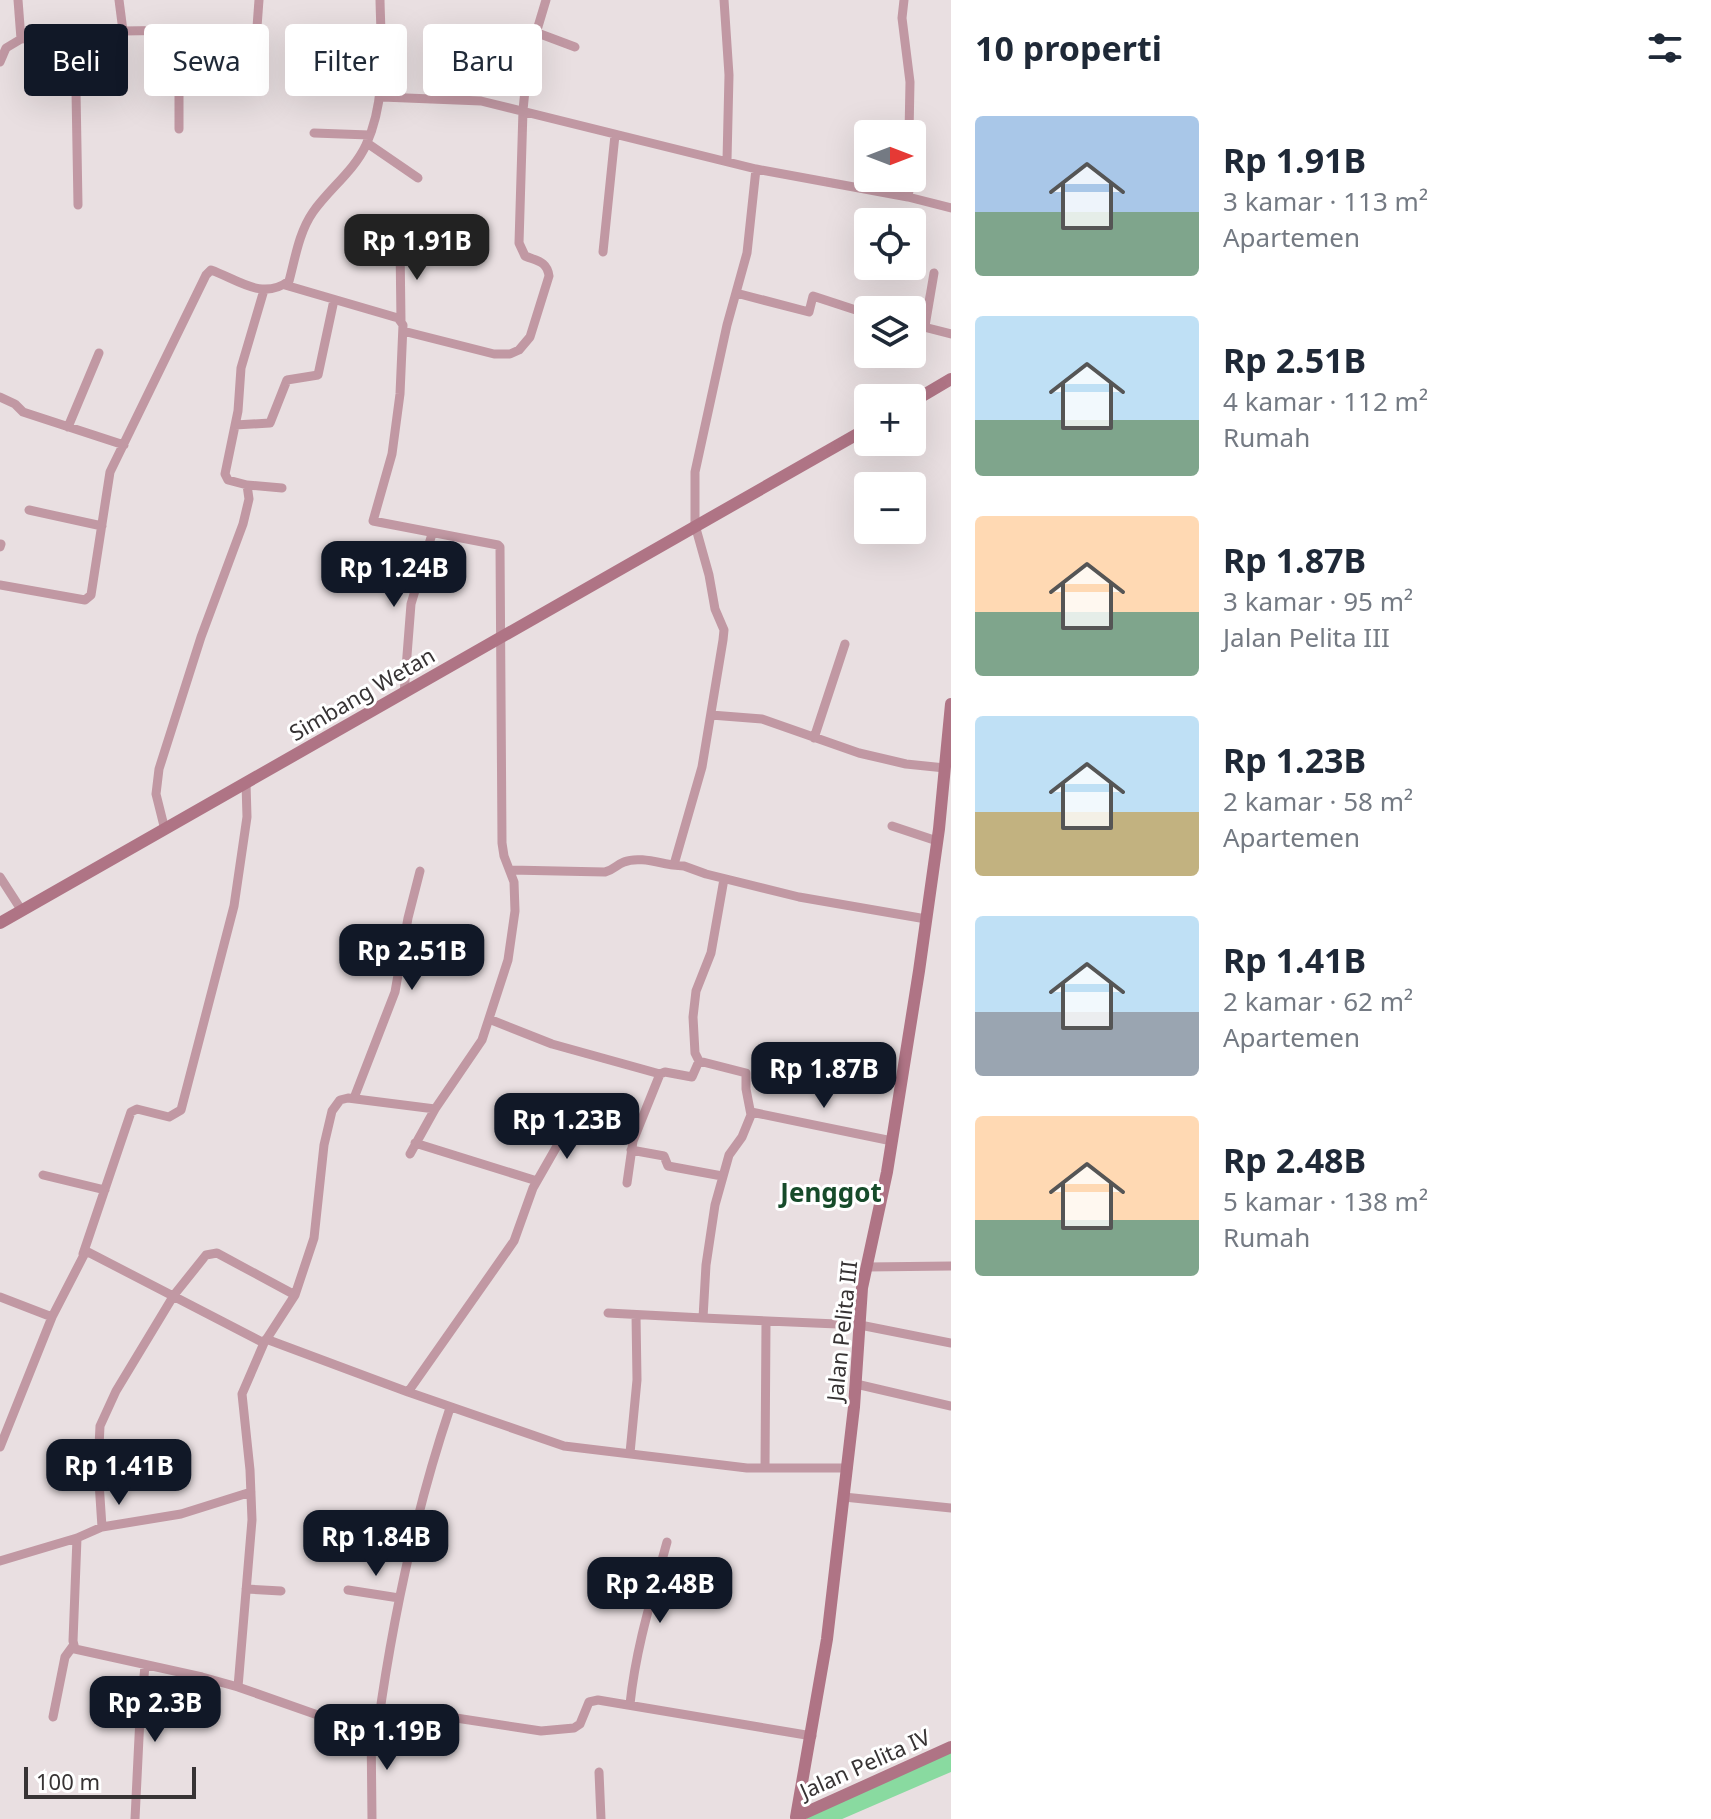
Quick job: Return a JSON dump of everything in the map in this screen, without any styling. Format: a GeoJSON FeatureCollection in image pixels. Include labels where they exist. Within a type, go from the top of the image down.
{"type":"FeatureCollection","features":[{"type":"Feature","properties":{"kind":"street"},"geometry":{"type":"LineString","coordinates":[[18,0],[21,39]]}},
{"type":"Feature","properties":{"kind":"street"},"geometry":{"type":"LineString","coordinates":[[119,0],[122,24]]}},
{"type":"Feature","properties":{"kind":"street"},"geometry":{"type":"LineString","coordinates":[[257,24],[259,0]]}},
{"type":"Feature","properties":{"kind":"street"},"geometry":{"type":"LineString","coordinates":[[285,285],[312,213],[360,156],[382,97],[380,0]]}},
{"type":"Feature","properties":{"kind":"street"},"geometry":{"type":"LineString","coordinates":[[538,24],[546,0]]}},
{"type":"Feature","properties":{"kind":"street"},"geometry":{"type":"LineString","coordinates":[[724,0],[729,75],[727,160]]}},
{"type":"Feature","properties":{"kind":"street"},"geometry":{"type":"LineString","coordinates":[[904,0],[902,18],[910,82],[909,120]]}},
{"type":"Feature","properties":{"kind":"street"},"geometry":{"type":"LineString","coordinates":[[542,35],[575,47]]}},
{"type":"Feature","properties":{"kind":"street"},"geometry":{"type":"LineString","coordinates":[[0,62],[6,48],[24,39]]}},
{"type":"Feature","properties":{"kind":"street"},"geometry":{"type":"LineString","coordinates":[[76,96],[78,205]]}},
{"type":"Feature","properties":{"kind":"street"},"geometry":{"type":"LineString","coordinates":[[179,96],[179,129]]}},
{"type":"Feature","properties":{"kind":"street"},"geometry":{"type":"LineString","coordinates":[[0,585],[85,600],[89,598],[110,472],[211,270],[259,291],[285,285],[494,354],[510,354],[519,350],[530,337],[549,276],[548,267],[525,256],[519,243],[524,96]]}},
{"type":"Feature","properties":{"kind":"street"},"geometry":{"type":"LineString","coordinates":[[382,97],[481,101],[756,169],[951,208]]}},
{"type":"Feature","properties":{"kind":"street"},"geometry":{"type":"LineString","coordinates":[[314,133],[368,139],[418,178]]}},
{"type":"Feature","properties":{"kind":"street"},"geometry":{"type":"LineString","coordinates":[[603,252],[615,135]]}},
{"type":"Feature","properties":{"kind":"street"},"geometry":{"type":"LineString","coordinates":[[673,865],[702,767],[724,630],[715,609],[695,525],[695,472],[747,253],[756,169]]}},
{"type":"Feature","properties":{"kind":"street"},"geometry":{"type":"LineString","coordinates":[[908,197],[909,192]]}},
{"type":"Feature","properties":{"kind":"street"},"geometry":{"type":"LineString","coordinates":[[400,244],[400,394],[392,454],[373,521],[499,545],[502,843],[514,882],[513,937],[503,980],[482,1040],[435,1109],[410,1154]]}},
{"type":"Feature","properties":{"kind":"street"},"geometry":{"type":"LineString","coordinates":[[926,320],[934,273]]}},
{"type":"Feature","properties":{"kind":"street"},"geometry":{"type":"LineString","coordinates":[[264,290],[241,368],[235,425],[225,474],[228,480],[247,485],[282,488]]}},
{"type":"Feature","properties":{"kind":"street"},"geometry":{"type":"LineString","coordinates":[[736,293],[809,312],[813,296],[854,309]]}},
{"type":"Feature","properties":{"kind":"street"},"geometry":{"type":"LineString","coordinates":[[235,425],[270,423],[287,380],[318,375],[334,300]]}},
{"type":"Feature","properties":{"kind":"street"},"geometry":{"type":"LineString","coordinates":[[926,326],[951,334]]}},
{"type":"Feature","properties":{"kind":"street"},"geometry":{"type":"LineString","coordinates":[[68,427],[99,353]]}},
{"type":"Feature","properties":{"kind":"street"},"geometry":{"type":"LineString","coordinates":[[926,394],[951,379]]}},
{"type":"Feature","properties":{"kind":"street"},"geometry":{"type":"LineString","coordinates":[[0,397],[23,412],[124,445]]}},
{"type":"Feature","properties":{"kind":"street","name":"Simbang Wetan"},"geometry":{"type":"LineString","coordinates":[[0,923],[854,436]]}},
{"type":"Feature","properties":{"kind":"street"},"geometry":{"type":"LineString","coordinates":[[165,830],[156,794],[159,769],[201,637],[243,524],[249,499],[247,485]]}},
{"type":"Feature","properties":{"kind":"street"},"geometry":{"type":"LineString","coordinates":[[29,510],[102,526]]}},
{"type":"Feature","properties":{"kind":"street"},"geometry":{"type":"LineString","coordinates":[[404,694],[411,604],[432,534]]}},
{"type":"Feature","properties":{"kind":"street"},"geometry":{"type":"LineString","coordinates":[[814,738],[845,644]]}},
{"type":"Feature","properties":{"kind":"street","name":"Jalan Pelita III"},"geometry":{"type":"LineString","coordinates":[[793,1818],[812,1736],[848,1468],[867,1267],[892,1141],[937,841],[946,814],[945,768],[951,704]]}},
{"type":"Feature","properties":{"kind":"street"},"geometry":{"type":"LineString","coordinates":[[711,715],[762,719],[894,762],[945,768]]}},
{"type":"Feature","properties":{"kind":"street"},"geometry":{"type":"LineString","coordinates":[[1,1440],[52,1317],[83,1254],[131,1112],[137,1109],[169,1117],[181,1110],[234,906],[247,817],[246,783]]}},
{"type":"Feature","properties":{"kind":"street"},"geometry":{"type":"LineString","coordinates":[[892,826],[937,841]]}},
{"type":"Feature","properties":{"kind":"street"},"geometry":{"type":"LineString","coordinates":[[510,870],[605,872],[632,860],[684,866],[799,897],[926,919]]}},
{"type":"Feature","properties":{"kind":"street"},"geometry":{"type":"LineString","coordinates":[[354,1098],[395,992],[420,871]]}},
{"type":"Feature","properties":{"kind":"street"},"geometry":{"type":"LineString","coordinates":[[0,877],[22,911]]}},
{"type":"Feature","properties":{"kind":"street"},"geometry":{"type":"LineString","coordinates":[[703,1318],[706,1265],[722,1176],[731,1150],[745,1132],[751,1112],[746,1092],[746,1073],[699,1061],[694,1041],[696,991],[711,953],[724,879]]}},
{"type":"Feature","properties":{"kind":"street"},"geometry":{"type":"LineString","coordinates":[[402,952],[442,958],[453,955]]}},
{"type":"Feature","properties":{"kind":"street"},"geometry":{"type":"LineString","coordinates":[[489,1019],[552,1044],[660,1074],[665,1072],[692,1077],[699,1061]]}},
{"type":"Feature","properties":{"kind":"street"},"geometry":{"type":"LineString","coordinates":[[627,1183],[631,1150],[660,1074]]}},
{"type":"Feature","properties":{"kind":"street"},"geometry":{"type":"LineString","coordinates":[[238,1687],[251,1492],[242,1394],[265,1341],[295,1295],[316,1233],[322,1158],[332,1111],[340,1100],[354,1098],[435,1109]]}},
{"type":"Feature","properties":{"kind":"street"},"geometry":{"type":"LineString","coordinates":[[751,1112],[892,1141]]}},
{"type":"Feature","properties":{"kind":"street"},"geometry":{"type":"LineString","coordinates":[[408,1392],[514,1241],[537,1181],[569,1125]]}},
{"type":"Feature","properties":{"kind":"street"},"geometry":{"type":"LineString","coordinates":[[415,1143],[537,1181]]}},
{"type":"Feature","properties":{"kind":"street"},"geometry":{"type":"LineString","coordinates":[[631,1150],[664,1156],[668,1166],[722,1176]]}},
{"type":"Feature","properties":{"kind":"street"},"geometry":{"type":"LineString","coordinates":[[43,1175],[105,1190]]}},
{"type":"Feature","properties":{"kind":"street"},"geometry":{"type":"LineString","coordinates":[[83,1254],[91,1252],[265,1341],[564,1446],[765,1468],[848,1468]]}},
{"type":"Feature","properties":{"kind":"street"},"geometry":{"type":"LineString","coordinates":[[102,1527],[98,1467],[100,1426],[116,1391],[174,1295],[210,1252],[295,1295]]}},
{"type":"Feature","properties":{"kind":"street"},"geometry":{"type":"LineString","coordinates":[[867,1267],[951,1266]]}},
{"type":"Feature","properties":{"kind":"street"},"geometry":{"type":"LineString","coordinates":[[0,1297],[52,1317]]}},
{"type":"Feature","properties":{"kind":"street"},"geometry":{"type":"LineString","coordinates":[[608,1313],[860,1325],[951,1343]]}},
{"type":"Feature","properties":{"kind":"street"},"geometry":{"type":"LineString","coordinates":[[630,1453],[637,1380],[636,1315]]}},
{"type":"Feature","properties":{"kind":"street"},"geometry":{"type":"LineString","coordinates":[[765,1468],[766,1322]]}},
{"type":"Feature","properties":{"kind":"street"},"geometry":{"type":"LineString","coordinates":[[856,1384],[951,1406]]}},
{"type":"Feature","properties":{"kind":"street"},"geometry":{"type":"LineString","coordinates":[[372,1819],[374,1725],[408,1549],[450,1408]]}},
{"type":"Feature","properties":{"kind":"street"},"geometry":{"type":"LineString","coordinates":[[0,1561],[77,1538],[102,1527],[181,1514],[251,1492]]}},
{"type":"Feature","properties":{"kind":"street"},"geometry":{"type":"LineString","coordinates":[[844,1497],[951,1508]]}},
{"type":"Feature","properties":{"kind":"street"},"geometry":{"type":"LineString","coordinates":[[53,1717],[65,1657],[73,1646],[77,1538]]}},
{"type":"Feature","properties":{"kind":"street"},"geometry":{"type":"LineString","coordinates":[[630,1704],[647,1607],[667,1542]]}},
{"type":"Feature","properties":{"kind":"street"},"geometry":{"type":"LineString","coordinates":[[246,1589],[281,1591]]}},
{"type":"Feature","properties":{"kind":"street"},"geometry":{"type":"LineString","coordinates":[[348,1590],[399,1598]]}},
{"type":"Feature","properties":{"kind":"street"},"geometry":{"type":"LineString","coordinates":[[73,1646],[79,1651],[238,1687],[343,1723],[374,1725],[456,1718],[541,1731],[574,1728],[580,1724],[592,1700],[812,1736]]}},
{"type":"Feature","properties":{"kind":"street"},"geometry":{"type":"LineString","coordinates":[[135,1819],[145,1666]]}},
{"type":"Feature","properties":{"kind":"street","name":"Jalan Pelita IV"},"geometry":{"type":"LineString","coordinates":[[793,1818],[951,1747]]}},
{"type":"Feature","properties":{"kind":"street"},"geometry":{"type":"LineString","coordinates":[[599,1772],[601,1819]]}},
{"type":"Feature","properties":{"kind":"waterway"},"geometry":{"type":"LineString","coordinates":[[817,1819],[951,1761]]}},
{"type":"Feature","properties":{"kind":"district","name":"Jenggot"},"geometry":{"type":"Point","coordinates":[831,1193]}}]}
